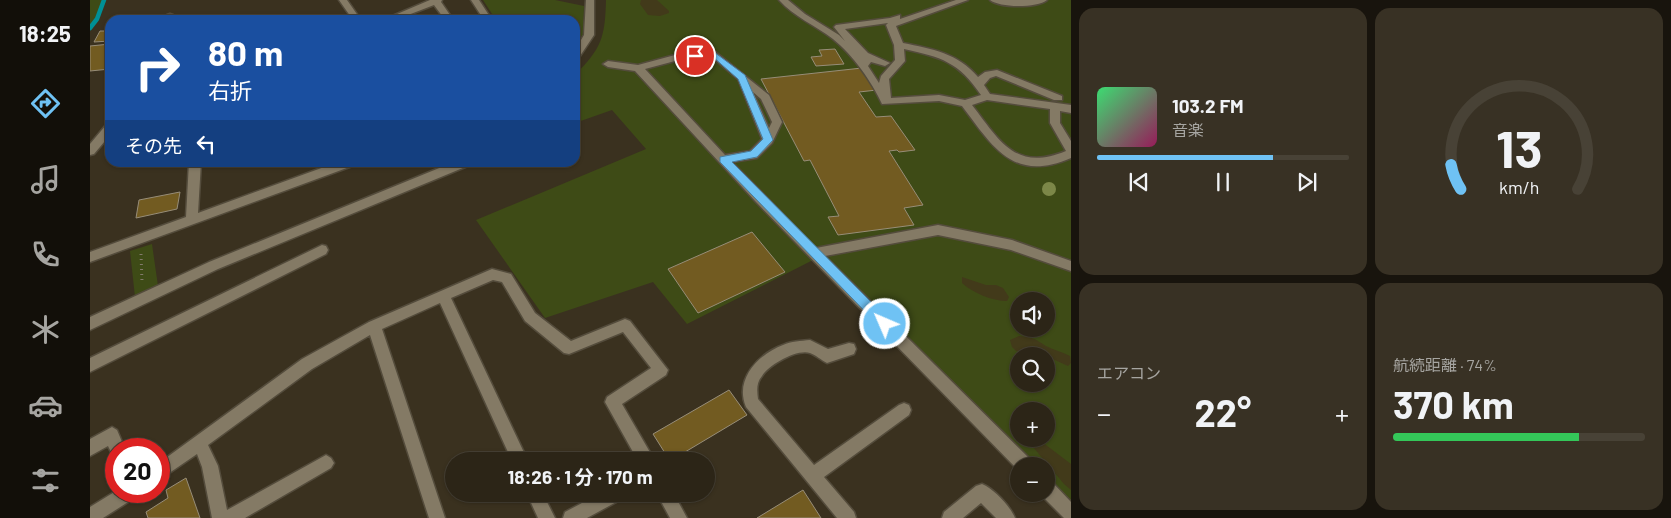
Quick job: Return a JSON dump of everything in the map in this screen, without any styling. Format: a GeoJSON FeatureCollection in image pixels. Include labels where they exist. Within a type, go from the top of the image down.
{"type":"FeatureCollection","features":[{"type":"Feature","properties":{"kind":"street"},"geometry":{"type":"LineString","coordinates":[[343,0],[354,15]]}},
{"type":"Feature","properties":{"kind":"street"},"geometry":{"type":"LineString","coordinates":[[400,15],[437,0],[446,15]]}},
{"type":"Feature","properties":{"kind":"street"},"geometry":{"type":"LineString","coordinates":[[476,0],[485,15]]}},
{"type":"Feature","properties":{"kind":"street"},"geometry":{"type":"LineString","coordinates":[[580,51],[589,35],[590,0]]}},
{"type":"Feature","properties":{"kind":"street"},"geometry":{"type":"LineString","coordinates":[[783,0],[802,16],[836,37],[861,63],[886,102]]}},
{"type":"Feature","properties":{"kind":"street"},"geometry":{"type":"LineString","coordinates":[[885,63],[870,59],[848,39],[839,27],[893,21],[964,0]]}},
{"type":"Feature","properties":{"kind":"street"},"geometry":{"type":"LineString","coordinates":[[994,0],[1021,4],[1043,0]]}},
{"type":"Feature","properties":{"kind":"street"},"geometry":{"type":"LineString","coordinates":[[886,102],[884,78],[900,61],[899,45],[893,21]]}},
{"type":"Feature","properties":{"kind":"street"},"geometry":{"type":"LineString","coordinates":[[899,45],[948,57],[957,63],[978,84],[987,97]]}},
{"type":"Feature","properties":{"kind":"street"},"geometry":{"type":"LineString","coordinates":[[608,64],[638,68],[675,58],[714,54],[742,77],[765,97],[777,122],[768,140],[754,155],[723,159]]}},
{"type":"Feature","properties":{"kind":"street"},"geometry":{"type":"LineString","coordinates":[[861,63],[900,61]]}},
{"type":"Feature","properties":{"kind":"street"},"geometry":{"type":"LineString","coordinates":[[638,68],[723,159],[1016,457]]}},
{"type":"Feature","properties":{"kind":"street"},"geometry":{"type":"LineString","coordinates":[[978,84],[982,77],[990,73],[997,73],[1071,109]]}},
{"type":"Feature","properties":{"kind":"street"},"geometry":{"type":"LineString","coordinates":[[742,77],[768,140]]}},
{"type":"Feature","properties":{"kind":"street"},"geometry":{"type":"LineString","coordinates":[[886,102],[939,98],[965,103],[987,97],[1057,102]]}},
{"type":"Feature","properties":{"kind":"street"},"geometry":{"type":"LineString","coordinates":[[965,103],[1002,149],[1020,161],[1046,163],[1071,152],[1055,123],[1057,102]]}},
{"type":"Feature","properties":{"kind":"street"},"geometry":{"type":"LineString","coordinates":[[90,152],[105,134]]}},
{"type":"Feature","properties":{"kind":"street"},"geometry":{"type":"LineString","coordinates":[[192,220],[195,167]]}},
{"type":"Feature","properties":{"kind":"street"},"geometry":{"type":"LineString","coordinates":[[90,257],[337,167]]}},
{"type":"Feature","properties":{"kind":"street"},"geometry":{"type":"LineString","coordinates":[[90,324],[142,298],[254,248],[413,186],[455,167]]}},
{"type":"Feature","properties":{"kind":"street"},"geometry":{"type":"LineString","coordinates":[[815,253],[938,230],[1012,245],[1071,266]]}},
{"type":"Feature","properties":{"kind":"street"},"geometry":{"type":"LineString","coordinates":[[90,365],[322,250]]}},
{"type":"Feature","properties":{"kind":"street"},"geometry":{"type":"LineString","coordinates":[[170,464],[308,364],[374,326],[492,274],[506,278],[530,317],[569,348],[625,326],[661,370],[612,402],[642,452]]}},
{"type":"Feature","properties":{"kind":"street"},"geometry":{"type":"LineString","coordinates":[[443,296],[516,452]]}},
{"type":"Feature","properties":{"kind":"street"},"geometry":{"type":"LineString","coordinates":[[374,326],[437,518]]}},
{"type":"Feature","properties":{"kind":"street"},"geometry":{"type":"LineString","coordinates":[[848,518],[751,402],[749,388],[756,372],[768,360],[786,350],[810,346],[827,356],[849,349]]}},
{"type":"Feature","properties":{"kind":"street"},"geometry":{"type":"LineString","coordinates":[[812,475],[904,410]]}},
{"type":"Feature","properties":{"kind":"street"},"geometry":{"type":"LineString","coordinates":[[90,448],[105,438]]}},
{"type":"Feature","properties":{"kind":"street"},"geometry":{"type":"LineString","coordinates":[[200,444],[210,466],[220,518]]}},
{"type":"Feature","properties":{"kind":"street"},"geometry":{"type":"LineString","coordinates":[[229,518],[326,463]]}},
{"type":"Feature","properties":{"kind":"street"},"geometry":{"type":"LineString","coordinates":[[950,518],[982,492],[1007,518]]}},
{"type":"Feature","properties":{"kind":"street"},"geometry":{"type":"LineString","coordinates":[[1055,497],[1071,513]]}},
{"type":"Feature","properties":{"kind":"street"},"geometry":{"type":"LineString","coordinates":[[540,502],[547,518]]}},
{"type":"Feature","properties":{"kind":"street"},"geometry":{"type":"LineString","coordinates":[[571,518],[600,502]]}},
{"type":"Feature","properties":{"kind":"street"},"geometry":{"type":"LineString","coordinates":[[671,502],[680,518]]}},
{"type":"Feature","properties":{"kind":"street"},"geometry":{"type":"LineString","coordinates":[[90,517],[112,503]]}},
{"type":"Feature","properties":{"kind":"path"},"geometry":{"type":"LineString","coordinates":[[141,246],[142,298]]}},
{"type":"Feature","properties":{"kind":"green space"},"geometry":{"type":"Polygon","coordinates":[[[90,0],[104,0],[96,23],[90,30],[90,0]]]}},
{"type":"Feature","properties":{"kind":"green space"},"geometry":{"type":"Polygon","coordinates":[[[483,0],[555,0],[584,6],[583,36],[580,37],[580,15],[493,15],[483,0]]]}},
{"type":"Feature","properties":{"kind":"green space"},"geometry":{"type":"Polygon","coordinates":[[[606,0],[1071,0],[1071,518],[1054,502],[1055,457],[1010,458],[813,260],[687,324],[653,282],[545,318],[476,220],[646,149],[612,110],[580,121],[580,70],[596,49],[603,33],[606,0]]]}},
{"type":"Feature","properties":{"kind":"green space"},"geometry":{"type":"Polygon","coordinates":[[[152,244],[158,286],[135,297],[130,251],[152,244]]]}},
{"type":"Feature","properties":{"kind":"sand"},"geometry":{"type":"Polygon","coordinates":[[[641,0],[657,0],[669,13],[660,16],[648,15],[640,4],[641,0]]]}},
{"type":"Feature","properties":{"kind":"sand"},"geometry":{"type":"Polygon","coordinates":[[[962,277],[986,285],[996,285],[1003,288],[1009,297],[1007,301],[983,296],[962,283],[962,277]]]}},
{"type":"Feature","properties":{"kind":"sand"},"geometry":{"type":"Polygon","coordinates":[[[1017,337],[1028,337],[1048,347],[1012,347],[1010,340],[1017,337]]]}},
{"type":"Feature","properties":{"kind":"sand"},"geometry":{"type":"Polygon","coordinates":[[[1055,350],[1070,356],[1071,363],[1068,366],[1055,360],[1055,350]]]}},
{"type":"Feature","properties":{"kind":"sand"},"geometry":{"type":"Polygon","coordinates":[[[1033,447],[1049,447],[1071,464],[1071,490],[1055,473],[1055,457],[1041,457],[1033,447]]]}},
{"type":"Feature","properties":{"kind":"building"},"geometry":{"type":"Polygon","coordinates":[[[100,31],[105,31],[105,41],[94,42],[100,31]]]}},
{"type":"Feature","properties":{"kind":"building"},"geometry":{"type":"Polygon","coordinates":[[[105,44],[105,70],[90,71],[90,46],[105,44]]]}},
{"type":"Feature","properties":{"kind":"building"},"geometry":{"type":"Polygon","coordinates":[[[835,49],[844,64],[816,66],[811,57],[822,56],[819,50],[835,49]]]}},
{"type":"Feature","properties":{"kind":"building"},"geometry":{"type":"Polygon","coordinates":[[[862,68],[877,90],[859,92],[876,117],[891,116],[915,150],[889,151],[923,205],[904,208],[914,225],[838,235],[828,217],[839,216],[810,160],[804,161],[761,79],[862,68]]]}},
{"type":"Feature","properties":{"kind":"building"},"geometry":{"type":"Polygon","coordinates":[[[180,192],[177,209],[136,218],[139,200],[180,192]]]}},
{"type":"Feature","properties":{"kind":"building"},"geometry":{"type":"Polygon","coordinates":[[[752,232],[785,272],[698,313],[668,269],[752,232]]]}},
{"type":"Feature","properties":{"kind":"building"},"geometry":{"type":"Polygon","coordinates":[[[729,390],[747,415],[685,452],[664,452],[653,434],[729,390]]]}},
{"type":"Feature","properties":{"kind":"building"},"geometry":{"type":"Polygon","coordinates":[[[186,478],[200,518],[148,518],[146,512],[160,503],[170,503],[170,488],[186,478]]]}},
{"type":"Feature","properties":{"kind":"building"},"geometry":{"type":"Polygon","coordinates":[[[803,490],[821,518],[757,518],[803,490]]]}},
{"type":"Feature","properties":{"kind":"waterway"},"geometry":{"type":"LineString","coordinates":[[90,28],[97,19],[104,0]]}},
{"type":"Feature","properties":{"kind":"route"},"geometry":{"type":"LineString","coordinates":[[695,56],[714,54],[742,77],[768,140],[754,155],[723,159],[760,199],[885,324]]}}]}
